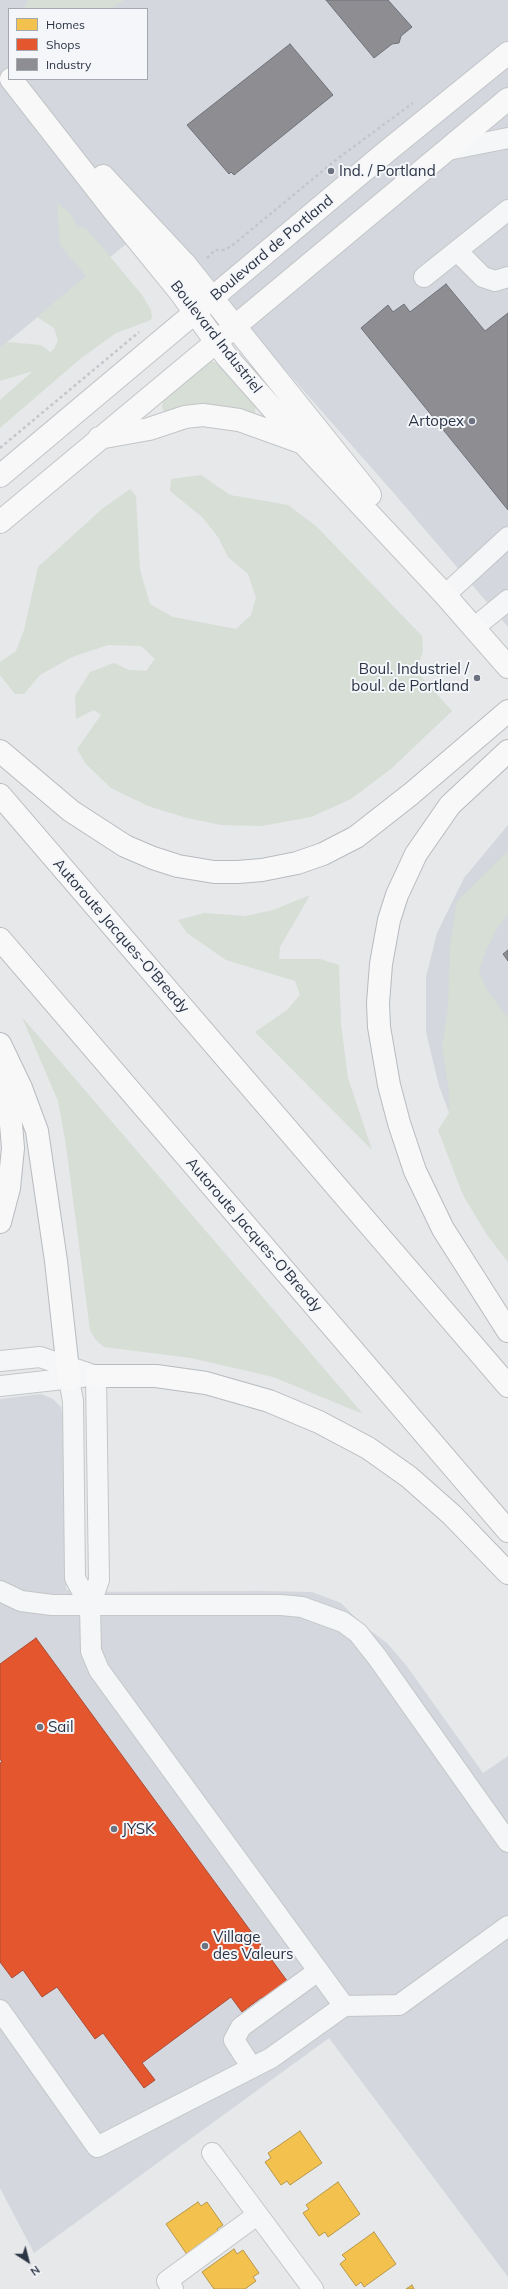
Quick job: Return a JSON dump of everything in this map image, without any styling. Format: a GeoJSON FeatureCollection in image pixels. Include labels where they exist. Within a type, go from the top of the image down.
{"type":"FeatureCollection","features":[{"type":"Feature","properties":{"kind":"main road","name":"Boulevard de Portland"},"geometry":{"type":"LineString","coordinates":[[0,476],[508,53]]}},
{"type":"Feature","properties":{"kind":"main road","name":"Boulevard Industriel"},"geometry":{"type":"LineString","coordinates":[[13,80],[196,312],[227,358],[303,443],[446,594]]}},
{"type":"Feature","properties":{"kind":"main road","name":"Boulevard Industriel"},"geometry":{"type":"LineString","coordinates":[[14,80],[185,264],[446,594],[508,667]]}},
{"type":"Feature","properties":{"kind":"main road"},"geometry":{"type":"LineString","coordinates":[[0,522],[98,438],[508,99]]}},
{"type":"Feature","properties":{"kind":"main road"},"geometry":{"type":"LineString","coordinates":[[98,438],[149,429],[184,417],[203,416],[239,420],[303,443]]}},
{"type":"Feature","properties":{"kind":"main road"},"geometry":{"type":"LineString","coordinates":[[0,751],[74,814],[125,846],[153,858],[178,866],[214,872],[238,872],[262,870],[297,863],[323,854],[352,839],[406,798],[508,711]]}},
{"type":"Feature","properties":{"kind":"main road"},"geometry":{"type":"LineString","coordinates":[[508,751],[450,805],[428,833],[413,860],[397,895],[389,920],[380,964],[378,1002],[380,1028],[389,1084],[401,1130],[415,1170],[443,1229],[508,1331]]}},
{"type":"Feature","properties":{"kind":"main road","name":"Autoroute Jacques-O'Bready"},"geometry":{"type":"LineString","coordinates":[[0,795],[508,1386]]}},
{"type":"Feature","properties":{"kind":"main road","name":"Autoroute Jacques-O'Bready"},"geometry":{"type":"LineString","coordinates":[[0,939],[508,1531]]}},
{"type":"Feature","properties":{"kind":"main road"},"geometry":{"type":"LineString","coordinates":[[0,1044],[21,1088],[37,1131],[56,1261],[68,1372]]}},
{"type":"Feature","properties":{"kind":"main road"},"geometry":{"type":"LineString","coordinates":[[0,1068],[10,1112],[13,1143],[11,1181],[0,1222]]}},
{"type":"Feature","properties":{"kind":"main road"},"geometry":{"type":"LineString","coordinates":[[96,1376],[156,1376],[206,1383],[269,1401],[320,1422],[368,1448],[409,1477],[452,1515],[508,1573]]}},
{"type":"Feature","properties":{"kind":"street"},"geometry":{"type":"LineString","coordinates":[[448,150],[508,138]]}},
{"type":"Feature","properties":{"kind":"street"},"geometry":{"type":"LineString","coordinates":[[424,277],[508,210]]}},
{"type":"Feature","properties":{"kind":"street"},"geometry":{"type":"LineString","coordinates":[[457,250],[483,277],[495,281],[508,277]]}},
{"type":"Feature","properties":{"kind":"street"},"geometry":{"type":"LineString","coordinates":[[446,594],[508,537]]}},
{"type":"Feature","properties":{"kind":"street"},"geometry":{"type":"LineString","coordinates":[[471,623],[508,600]]}},
{"type":"Feature","properties":{"kind":"street"},"geometry":{"type":"LineString","coordinates":[[0,1361],[40,1357],[68,1372]]}},
{"type":"Feature","properties":{"kind":"street"},"geometry":{"type":"LineString","coordinates":[[68,1372],[73,1401],[75,1578],[90,1606]]}},
{"type":"Feature","properties":{"kind":"street"},"geometry":{"type":"LineString","coordinates":[[0,1386],[68,1372],[96,1376],[99,1580],[90,1606],[90,1651],[98,1670],[344,2006]]}},
{"type":"Feature","properties":{"kind":"street"},"geometry":{"type":"LineString","coordinates":[[0,1590],[21,1601],[39,1604],[90,1606],[281,1605],[302,1607],[343,1622],[358,1633],[377,1657],[508,1842]]}},
{"type":"Feature","properties":{"kind":"street"},"geometry":{"type":"LineString","coordinates":[[0,2010],[97,2147],[271,2058],[344,2006],[399,2005],[508,1926]]}},
{"type":"Feature","properties":{"kind":"street"},"geometry":{"type":"LineString","coordinates":[[252,2068],[234,2040],[241,2027],[318,1971]]}},
{"type":"Feature","properties":{"kind":"street"},"geometry":{"type":"LineString","coordinates":[[212,2153],[313,2289]]}},
{"type":"Feature","properties":{"kind":"street"},"geometry":{"type":"LineString","coordinates":[[173,2289],[167,2281],[257,2215]]}},
{"type":"Feature","properties":{"kind":"path","name":"Boulevard de Portland"},"geometry":{"type":"LineString","coordinates":[[207,258],[215,250],[225,250],[234,244],[337,159],[393,118]]}},
{"type":"Feature","properties":{"kind":"path"},"geometry":{"type":"LineString","coordinates":[[0,448],[145,327]]}},
{"type":"Feature","properties":{"kind":"shaded area"},"geometry":{"type":"Polygon","coordinates":[[[0,0],[508,0],[508,627],[392,491],[154,221],[0,348],[0,0]]]}},
{"type":"Feature","properties":{"kind":"shaded area"},"geometry":{"type":"Polygon","coordinates":[[[28,0],[124,0],[112,8],[24,8],[28,0]]]}},
{"type":"Feature","properties":{"kind":"shaded area"},"geometry":{"type":"Polygon","coordinates":[[[57,203],[70,213],[78,227],[86,228],[142,295],[151,310],[151,320],[116,333],[80,359],[0,428],[0,400],[33,371],[0,381],[0,348],[7,342],[41,345],[50,352],[54,349],[58,340],[54,328],[37,317],[86,276],[60,245],[57,203]]]}},
{"type":"Feature","properties":{"kind":"shaded area"},"geometry":{"type":"Polygon","coordinates":[[[211,361],[219,364],[256,405],[255,412],[253,414],[164,412],[162,407],[163,400],[211,361]]]}},
{"type":"Feature","properties":{"kind":"shaded area"},"geometry":{"type":"Polygon","coordinates":[[[201,475],[230,495],[288,505],[316,526],[422,636],[423,651],[416,671],[452,711],[392,768],[351,799],[311,817],[262,826],[221,825],[187,818],[148,806],[111,788],[86,764],[77,749],[101,715],[94,710],[76,719],[75,696],[90,672],[114,663],[129,670],[146,671],[155,659],[141,646],[108,645],[72,657],[40,675],[24,694],[15,694],[0,675],[0,662],[16,651],[24,630],[38,567],[102,509],[130,489],[136,496],[140,570],[150,604],[173,617],[236,629],[251,615],[256,598],[248,574],[228,557],[218,537],[202,517],[170,491],[171,479],[201,475]]]}},
{"type":"Feature","properties":{"kind":"shaded area"},"geometry":{"type":"Polygon","coordinates":[[[508,825],[508,1222],[458,1136],[439,1086],[426,1032],[426,977],[437,933],[464,878],[508,825]]]}},
{"type":"Feature","properties":{"kind":"shaded area"},"geometry":{"type":"Polygon","coordinates":[[[508,851],[508,915],[499,925],[486,950],[479,971],[487,990],[508,1018],[508,1262],[487,1235],[463,1195],[438,1130],[449,1113],[449,1092],[442,1047],[448,1007],[450,945],[457,901],[508,851]]]}},
{"type":"Feature","properties":{"kind":"shaded area"},"geometry":{"type":"Polygon","coordinates":[[[310,895],[280,947],[279,959],[320,959],[339,965],[341,1024],[348,1078],[372,1150],[255,1032],[287,1010],[300,995],[295,981],[226,960],[187,933],[178,920],[204,913],[245,916],[273,910],[310,895]]]}},
{"type":"Feature","properties":{"kind":"shaded area"},"geometry":{"type":"Polygon","coordinates":[[[22,1017],[363,1414],[273,1377],[191,1358],[104,1347],[95,1339],[90,1330],[66,1145],[58,1101],[22,1017]]]}},
{"type":"Feature","properties":{"kind":"shaded area"},"geometry":{"type":"Polygon","coordinates":[[[41,1394],[53,1399],[61,1407],[63,1420],[66,1589],[72,1592],[312,1592],[341,1603],[364,1626],[387,1643],[406,1665],[483,1773],[508,1756],[508,2277],[329,2038],[34,2253],[0,2188],[0,1399],[41,1394]]]}},
{"type":"Feature","properties":{"kind":"building: Homes"},"geometry":{"type":"Polygon","coordinates":[[[300,2131],[322,2163],[290,2185],[287,2181],[281,2185],[265,2162],[271,2158],[268,2153],[300,2131]]]}},
{"type":"Feature","properties":{"kind":"building: Homes"},"geometry":{"type":"Polygon","coordinates":[[[338,2182],[360,2214],[328,2237],[325,2232],[319,2236],[303,2213],[309,2209],[306,2205],[338,2182]]]}},
{"type":"Feature","properties":{"kind":"building: Homes"},"geometry":{"type":"Polygon","coordinates":[[[198,2202],[201,2206],[207,2202],[223,2225],[217,2229],[220,2234],[188,2256],[166,2224],[198,2202]]]}},
{"type":"Feature","properties":{"kind":"building: Homes"},"geometry":{"type":"Polygon","coordinates":[[[374,2232],[396,2264],[364,2287],[361,2282],[356,2286],[340,2264],[346,2259],[342,2255],[374,2232]]]}},
{"type":"Feature","properties":{"kind":"building: Homes"},"geometry":{"type":"Polygon","coordinates":[[[234,2249],[237,2254],[243,2250],[259,2273],[253,2277],[256,2281],[245,2289],[214,2289],[202,2272],[234,2249]]]}},
{"type":"Feature","properties":{"kind":"building: Homes"},"geometry":{"type":"Polygon","coordinates":[[[412,2285],[414,2289],[406,2289],[412,2285]]]}},
{"type":"Feature","properties":{"kind":"building: Shops"},"geometry":{"type":"Polygon","coordinates":[[[36,1638],[296,1993],[271,2010],[262,1997],[242,2012],[231,1997],[142,2063],[155,2080],[144,2088],[103,2033],[95,2039],[57,1987],[42,1997],[23,1970],[12,1978],[0,1962],[0,1763],[2,1762],[0,1759],[0,1664],[36,1638]]]}},
{"type":"Feature","properties":{"kind":"building: Industry"},"geometry":{"type":"Polygon","coordinates":[[[326,0],[388,0],[412,27],[401,36],[399,43],[392,44],[374,58],[326,0]]]}},
{"type":"Feature","properties":{"kind":"building: Industry"},"geometry":{"type":"Polygon","coordinates":[[[290,44],[333,95],[234,175],[231,172],[229,174],[187,125],[290,44]]]}},
{"type":"Feature","properties":{"kind":"building: Industry","name":"Artopex"},"geometry":{"type":"Polygon","coordinates":[[[446,284],[485,331],[508,313],[508,510],[361,328],[388,305],[393,312],[404,304],[410,312],[446,284]]]}},
{"type":"Feature","properties":{"kind":"building: Industry"},"geometry":{"type":"Polygon","coordinates":[[[508,950],[508,961],[503,954],[508,950]]]}},
{"type":"Feature","properties":{"kind":"place","name":"Ind. / Portland"},"geometry":{"type":"Point","coordinates":[331,171]}},
{"type":"Feature","properties":{"kind":"place","name":"Artopex"},"geometry":{"type":"Point","coordinates":[472,421]}},
{"type":"Feature","properties":{"kind":"place","name":"Boul. Industriel / boul. de Portland"},"geometry":{"type":"Point","coordinates":[477,678]}},
{"type":"Feature","properties":{"kind":"place","name":"Sail"},"geometry":{"type":"Point","coordinates":[40,1727]}},
{"type":"Feature","properties":{"kind":"place","name":"JYSK"},"geometry":{"type":"Point","coordinates":[114,1829]}},
{"type":"Feature","properties":{"kind":"place","name":"Village des Valeurs"},"geometry":{"type":"Point","coordinates":[205,1946]}}]}
